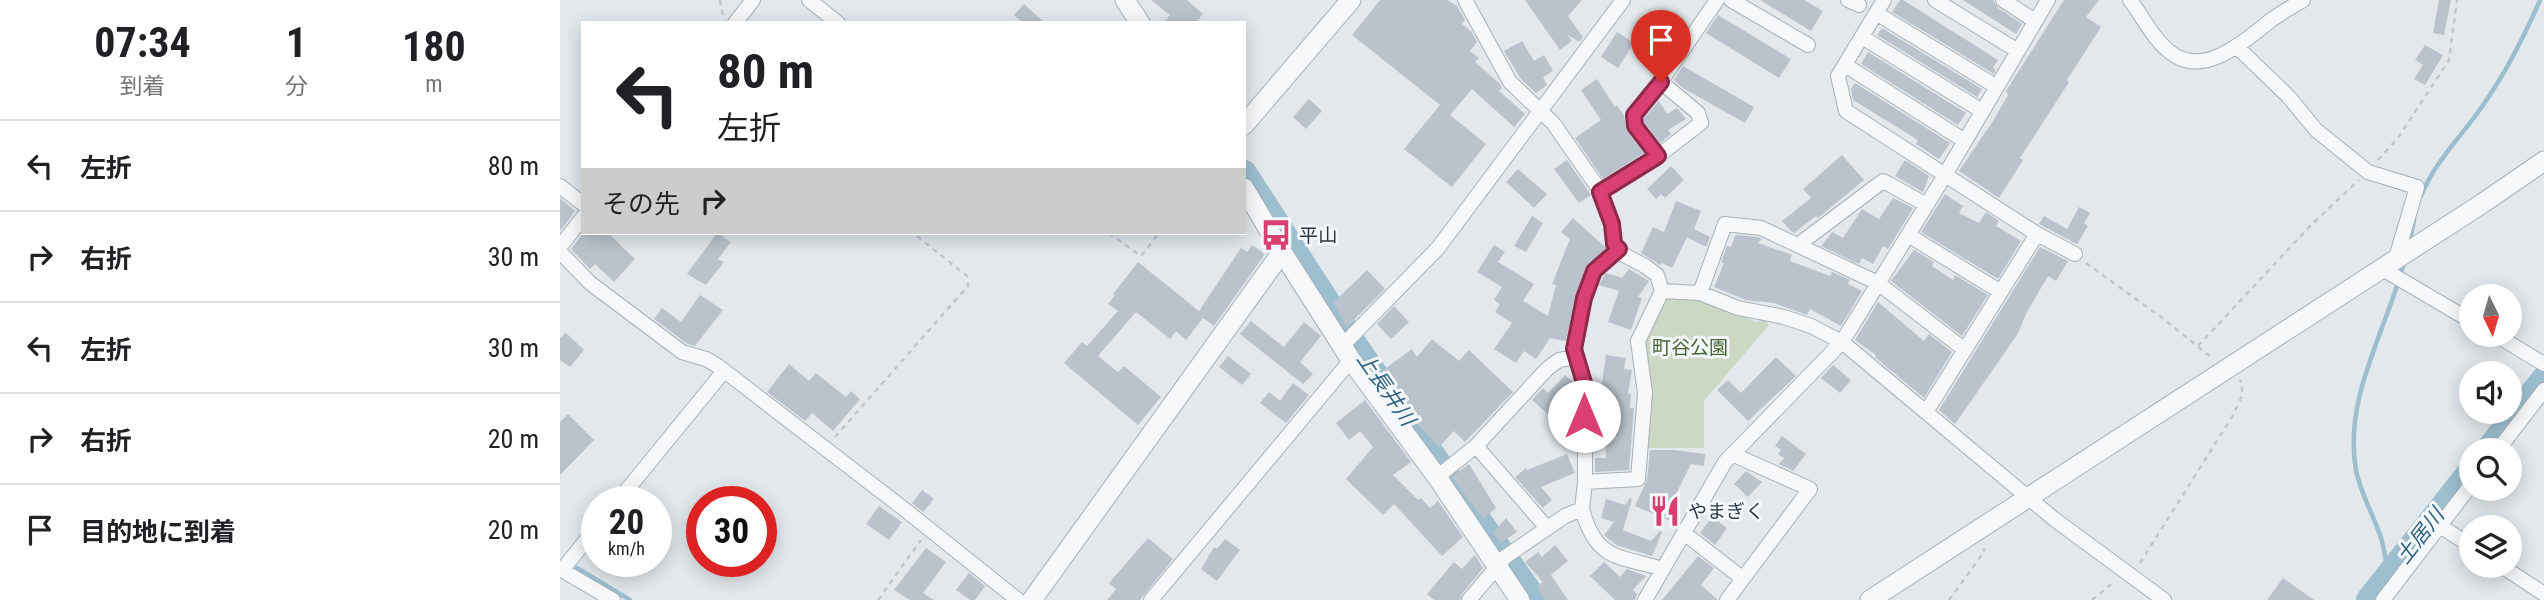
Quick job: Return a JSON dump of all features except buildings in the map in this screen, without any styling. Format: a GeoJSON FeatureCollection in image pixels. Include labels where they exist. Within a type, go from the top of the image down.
{"type":"FeatureCollection","features":[{"type":"Feature","properties":{"kind":"street"},"geometry":{"type":"LineString","coordinates":[[737,21],[753,0]]}},
{"type":"Feature","properties":{"kind":"street"},"geometry":{"type":"LineString","coordinates":[[809,0],[835,21]]}},
{"type":"Feature","properties":{"kind":"street"},"geometry":{"type":"LineString","coordinates":[[1125,0],[1139,21]]}},
{"type":"Feature","properties":{"kind":"street"},"geometry":{"type":"LineString","coordinates":[[1246,123],[1351,0]]}},
{"type":"Feature","properties":{"kind":"street"},"geometry":{"type":"LineString","coordinates":[[1465,0],[1510,82],[1553,122],[1600,192],[1612,224],[1614,244],[1624,255],[1645,265],[1657,275],[1662,291],[1638,341],[1645,393],[1638,479],[1585,482]]}},
{"type":"Feature","properties":{"kind":"street"},"geometry":{"type":"LineString","coordinates":[[1151,600],[1347,352],[1438,248],[1623,0]]}},
{"type":"Feature","properties":{"kind":"street"},"geometry":{"type":"LineString","coordinates":[[1658,156],[1635,126],[1634,115],[1661,82],[1717,0]]}},
{"type":"Feature","properties":{"kind":"street"},"geometry":{"type":"LineString","coordinates":[[1731,0],[1808,45]]}},
{"type":"Feature","properties":{"kind":"street"},"geometry":{"type":"LineString","coordinates":[[1935,0],[2021,46]]}},
{"type":"Feature","properties":{"kind":"street"},"geometry":{"type":"LineString","coordinates":[[2003,0],[2037,17]]}},
{"type":"Feature","properties":{"kind":"street"},"geometry":{"type":"LineString","coordinates":[[1645,600],[1725,461],[1842,342],[1927,205],[2048,0]]}},
{"type":"Feature","properties":{"kind":"street"},"geometry":{"type":"LineString","coordinates":[[2130,0],[2160,43],[2183,60],[2205,61],[2256,34],[2272,19],[2303,0]]}},
{"type":"Feature","properties":{"kind":"street"},"geometry":{"type":"LineString","coordinates":[[1995,90],[1880,7],[1838,76],[1846,111],[2037,234],[2075,254]]}},
{"type":"Feature","properties":{"kind":"street"},"geometry":{"type":"LineString","coordinates":[[1862,37],[1980,116]]}},
{"type":"Feature","properties":{"kind":"street"},"geometry":{"type":"LineString","coordinates":[[2236,46],[2288,96],[2316,130],[2368,172],[2417,187],[2388,263]]}},
{"type":"Feature","properties":{"kind":"street"},"geometry":{"type":"LineString","coordinates":[[1845,65],[1963,144]]}},
{"type":"Feature","properties":{"kind":"street"},"geometry":{"type":"LineString","coordinates":[[1600,192],[1658,156],[1701,123],[1698,113],[1661,82]]}},
{"type":"Feature","properties":{"kind":"street"},"geometry":{"type":"LineString","coordinates":[[1870,600],[2544,160]]}},
{"type":"Feature","properties":{"kind":"street"},"geometry":{"type":"LineString","coordinates":[[1798,245],[1883,181],[1927,205]]}},
{"type":"Feature","properties":{"kind":"street"},"geometry":{"type":"LineString","coordinates":[[560,186],[581,202]]}},
{"type":"Feature","properties":{"kind":"street"},"geometry":{"type":"LineString","coordinates":[[1246,191],[1347,352],[1437,477],[1520,600]]}},
{"type":"Feature","properties":{"kind":"street"},"geometry":{"type":"LineString","coordinates":[[581,220],[560,250],[590,283],[682,352],[706,359],[724,371],[1018,600]]}},
{"type":"Feature","properties":{"kind":"street"},"geometry":{"type":"LineString","coordinates":[[1700,293],[1725,224],[1761,228],[1878,282],[1965,350]]}},
{"type":"Feature","properties":{"kind":"street"},"geometry":{"type":"LineString","coordinates":[[1926,412],[2037,234]]}},
{"type":"Feature","properties":{"kind":"street"},"geometry":{"type":"LineString","coordinates":[[1908,235],[2001,292]]}},
{"type":"Feature","properties":{"kind":"street"},"geometry":{"type":"LineString","coordinates":[[1619,249],[1594,271],[1584,298],[1574,349],[1585,386],[1585,482],[1582,509],[1587,528],[1598,546],[1617,558],[1663,569]]}},
{"type":"Feature","properties":{"kind":"street"},"geometry":{"type":"LineString","coordinates":[[1032,600],[1282,252]]}},
{"type":"Feature","properties":{"kind":"street"},"geometry":{"type":"LineString","coordinates":[[2388,263],[2459,313]]}},
{"type":"Feature","properties":{"kind":"street"},"geometry":{"type":"LineString","coordinates":[[1662,291],[1700,293],[1738,308],[1784,317],[1842,342],[2028,497],[2164,600]]}},
{"type":"Feature","properties":{"kind":"street"},"geometry":{"type":"LineString","coordinates":[[2516,347],[2544,364]]}},
{"type":"Feature","properties":{"kind":"street"},"geometry":{"type":"LineString","coordinates":[[1437,477],[1476,446],[1547,369],[1559,360],[1577,356]]}},
{"type":"Feature","properties":{"kind":"street"},"geometry":{"type":"LineString","coordinates":[[630,486],[724,371]]}},
{"type":"Feature","properties":{"kind":"street"},"geometry":{"type":"LineString","coordinates":[[2507,438],[2544,390]]}},
{"type":"Feature","properties":{"kind":"street"},"geometry":{"type":"LineString","coordinates":[[1476,446],[1547,528]]}},
{"type":"Feature","properties":{"kind":"street"},"geometry":{"type":"LineString","coordinates":[[1727,600],[1810,489],[1732,454]]}},
{"type":"Feature","properties":{"kind":"street"},"geometry":{"type":"LineString","coordinates":[[2383,600],[2459,501]]}},
{"type":"Feature","properties":{"kind":"street"},"geometry":{"type":"LineString","coordinates":[[1469,600],[1505,557],[1565,516],[1582,509]]}},
{"type":"Feature","properties":{"kind":"street"},"geometry":{"type":"LineString","coordinates":[[2440,526],[2459,539]]}},
{"type":"Feature","properties":{"kind":"street"},"geometry":{"type":"LineString","coordinates":[[1684,533],[1742,578]]}},
{"type":"Feature","properties":{"kind":"street"},"geometry":{"type":"LineString","coordinates":[[581,546],[561,569],[613,600]]}},
{"type":"Feature","properties":{"kind":"street"},"geometry":{"type":"LineString","coordinates":[[2520,578],[2544,594]]}},
{"type":"Feature","properties":{"kind":"path"},"geometry":{"type":"LineString","coordinates":[[720,0],[725,21]]}},
{"type":"Feature","properties":{"kind":"path"},"geometry":{"type":"LineString","coordinates":[[2198,346],[2311,225],[2368,172],[2398,138],[2449,60],[2457,0]]}},
{"type":"Feature","properties":{"kind":"path"},"geometry":{"type":"LineString","coordinates":[[2037,17],[2089,46]]}},
{"type":"Feature","properties":{"kind":"path"},"geometry":{"type":"LineString","coordinates":[[2021,46],[2074,71]]}},
{"type":"Feature","properties":{"kind":"path"},"geometry":{"type":"LineString","coordinates":[[2008,67],[2057,96]]}},
{"type":"Feature","properties":{"kind":"path"},"geometry":{"type":"LineString","coordinates":[[1995,90],[2039,120]]}},
{"type":"Feature","properties":{"kind":"path"},"geometry":{"type":"LineString","coordinates":[[1980,116],[2023,147]]}},
{"type":"Feature","properties":{"kind":"path"},"geometry":{"type":"LineString","coordinates":[[1963,144],[2006,174]]}},
{"type":"Feature","properties":{"kind":"path"},"geometry":{"type":"LineString","coordinates":[[825,449],[968,286],[967,276],[916,235]]}},
{"type":"Feature","properties":{"kind":"path"},"geometry":{"type":"LineString","coordinates":[[1112,235],[1141,256],[1157,235]]}},
{"type":"Feature","properties":{"kind":"path"},"geometry":{"type":"LineString","coordinates":[[2075,254],[2198,346],[2242,383],[2242,396],[2232,417],[2129,573],[2092,600]]}},
{"type":"Feature","properties":{"kind":"path"},"geometry":{"type":"LineString","coordinates":[[1949,600],[1984,552],[1982,527]]}},
{"type":"Feature","properties":{"kind":"path"},"geometry":{"type":"LineString","coordinates":[[878,600],[929,529]]}},
{"type":"Feature","properties":{"kind":"green space","name":"町谷公園"},"geometry":{"type":"Polygon","coordinates":[[[1663,295],[1696,298],[1756,322],[1765,320],[1769,325],[1704,401],[1704,448],[1643,448],[1643,335],[1663,295]]]}},
{"type":"Feature","properties":{"kind":"waterway"},"geometry":{"type":"LineString","coordinates":[[2421,196],[2438,165],[2502,76],[2540,0]]}},
{"type":"Feature","properties":{"kind":"waterway","name":"上長井川"},"geometry":{"type":"LineString","coordinates":[[1246,176],[1360,353],[1535,600]]}},
{"type":"Feature","properties":{"kind":"waterway"},"geometry":{"type":"LineString","coordinates":[[2409,243],[2414,221]]}},
{"type":"Feature","properties":{"kind":"waterway"},"geometry":{"type":"LineString","coordinates":[[2389,578],[2382,540],[2358,478],[2354,443],[2361,390],[2404,262]]}},
{"type":"Feature","properties":{"kind":"waterway","name":"土居川"},"geometry":{"type":"LineString","coordinates":[[2497,438],[2544,379]]}},
{"type":"Feature","properties":{"kind":"waterway","name":"土居川"},"geometry":{"type":"LineString","coordinates":[[2369,600],[2459,486]]}},
{"type":"Feature","properties":{"kind":"waterway"},"geometry":{"type":"LineString","coordinates":[[577,568],[630,600]]}},
{"type":"Feature","properties":{"kind":"place","name":"平山"},"geometry":{"type":"Point","coordinates":[1276,235]}},
{"type":"Feature","properties":{"kind":"place","name":"やまぎく"},"geometry":{"type":"Point","coordinates":[1665,511]}},
{"type":"Feature","properties":{"kind":"route"},"geometry":{"type":"LineString","coordinates":[[1584,416],[1585,386],[1574,349],[1584,298],[1594,271],[1619,249],[1614,244],[1612,224],[1600,192],[1658,156],[1635,126],[1634,115],[1661,82]]}}]}
